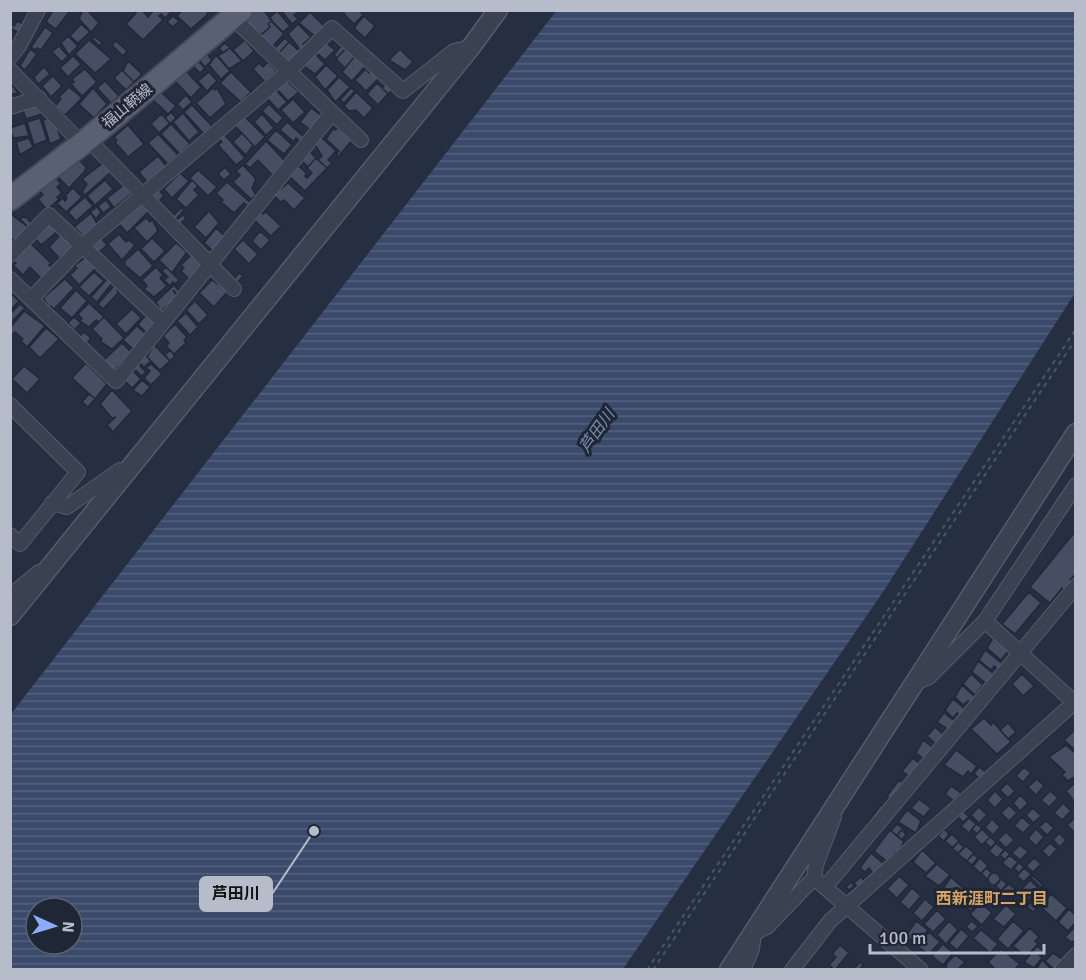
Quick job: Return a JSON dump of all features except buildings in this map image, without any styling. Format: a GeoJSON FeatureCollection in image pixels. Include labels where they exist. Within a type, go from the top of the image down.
{"type":"FeatureCollection","features":[{"type":"Feature","properties":{"kind":"main road","name":"福山鞆線"},"geometry":{"type":"LineString","coordinates":[[10,199],[85,142],[237,14]]}},
{"type":"Feature","properties":{"kind":"street"},"geometry":{"type":"LineString","coordinates":[[10,57],[19,46],[38,10]]}},
{"type":"Feature","properties":{"kind":"street"},"geometry":{"type":"LineString","coordinates":[[10,616],[471,47],[498,10]]}},
{"type":"Feature","properties":{"kind":"street"},"geometry":{"type":"LineString","coordinates":[[237,14],[289,71],[361,140]]}},
{"type":"Feature","properties":{"kind":"street"},"geometry":{"type":"LineString","coordinates":[[31,299],[82,246],[289,71],[332,28],[403,91],[454,51],[471,47]]}},
{"type":"Feature","properties":{"kind":"street"},"geometry":{"type":"LineString","coordinates":[[10,70],[142,196],[234,289]]}},
{"type":"Feature","properties":{"kind":"street"},"geometry":{"type":"LineString","coordinates":[[10,107],[39,98]]}},
{"type":"Feature","properties":{"kind":"street"},"geometry":{"type":"LineString","coordinates":[[10,279],[116,381],[332,113]]}},
{"type":"Feature","properties":{"kind":"street"},"geometry":{"type":"LineString","coordinates":[[10,255],[49,215],[163,322]]}},
{"type":"Feature","properties":{"kind":"street"},"geometry":{"type":"LineString","coordinates":[[10,405],[78,472],[20,544],[10,535]]}},
{"type":"Feature","properties":{"kind":"street"},"geometry":{"type":"LineString","coordinates":[[729,969],[1076,434]]}},
{"type":"Feature","properties":{"kind":"street"},"geometry":{"type":"LineString","coordinates":[[52,503],[68,507],[120,470],[129,470]]}},
{"type":"Feature","properties":{"kind":"street"},"geometry":{"type":"LineString","coordinates":[[917,682],[929,677],[984,621],[1076,485]]}},
{"type":"Feature","properties":{"kind":"street"},"geometry":{"type":"LineString","coordinates":[[10,596],[34,575],[50,568]]}},
{"type":"Feature","properties":{"kind":"street"},"geometry":{"type":"LineString","coordinates":[[754,933],[767,927],[820,882],[1076,586]]}},
{"type":"Feature","properties":{"kind":"street"},"geometry":{"type":"LineString","coordinates":[[792,969],[830,921],[1075,702],[984,621]]}},
{"type":"Feature","properties":{"kind":"street"},"geometry":{"type":"LineString","coordinates":[[835,804],[835,815],[816,865],[820,882],[921,969]]}},
{"type":"Feature","properties":{"kind":"street"},"geometry":{"type":"LineString","coordinates":[[743,969],[752,949],[754,933]]}},
{"type":"Feature","properties":{"kind":"street"},"geometry":{"type":"LineString","coordinates":[[1062,969],[1076,955]]}},
{"type":"Feature","properties":{"kind":"path"},"geometry":{"type":"LineString","coordinates":[[647,969],[1076,329]]}},
{"type":"Feature","properties":{"kind":"path"},"geometry":{"type":"LineString","coordinates":[[653,969],[1076,339]]}},
{"type":"Feature","properties":{"kind":"water"},"geometry":{"type":"Polygon","coordinates":[[[557,10],[1075,11],[1075,293],[883,592],[623,969],[11,969],[11,714],[557,10]]]}},
{"type":"Feature","properties":{"kind":"waterway"},"geometry":{"type":"LineString","coordinates":[[1073,970],[1076,966]]}},
{"type":"Feature","properties":{"kind":"place","name":"芦田川"},"geometry":{"type":"Point","coordinates":[314,831]}},
{"type":"Feature","properties":{"kind":"district","name":"西新涯町二丁目"},"geometry":{"type":"Point","coordinates":[992,899]}}]}
